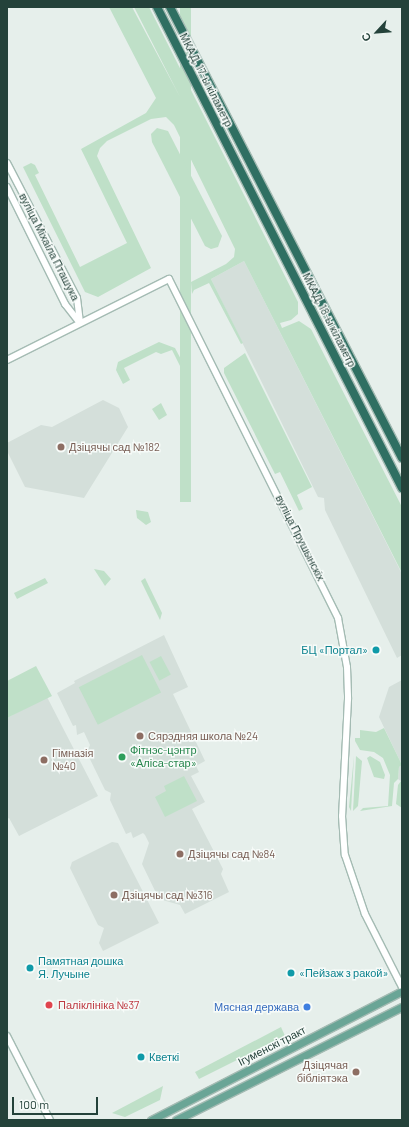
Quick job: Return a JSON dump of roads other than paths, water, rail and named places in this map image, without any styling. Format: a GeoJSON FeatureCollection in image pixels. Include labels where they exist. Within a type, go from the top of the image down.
{"type":"FeatureCollection","features":[{"type":"Feature","properties":{"kind":"highway","name":"МКАД, 17-ы кіламетр"},"geometry":{"type":"LineString","coordinates":[[157,7],[236,163]]}},
{"type":"Feature","properties":{"kind":"highway","name":"МКАД, 17-ы кіламетр"},"geometry":{"type":"LineString","coordinates":[[170,7],[246,157]]}},
{"type":"Feature","properties":{"kind":"highway","name":"МКАД, 18-ы кіламетр"},"geometry":{"type":"LineString","coordinates":[[246,157],[402,458]]}},
{"type":"Feature","properties":{"kind":"highway","name":"МКАД, 18-ы кіламетр"},"geometry":{"type":"LineString","coordinates":[[236,163],[402,488]]}},
{"type":"Feature","properties":{"kind":"main road","name":"Ігуменскі тракт"},"geometry":{"type":"LineString","coordinates":[[151,1120],[402,991]]}},
{"type":"Feature","properties":{"kind":"main road"},"geometry":{"type":"LineString","coordinates":[[176,1120],[402,1007]]}},
{"type":"Feature","properties":{"kind":"street","name":"вуліца Міхаіла Пташука"},"geometry":{"type":"LineString","coordinates":[[7,164],[77,298],[80,323]]}},
{"type":"Feature","properties":{"kind":"street","name":"вуліца Міхаіла Пташука"},"geometry":{"type":"LineString","coordinates":[[7,187],[65,304],[80,323]]}},
{"type":"Feature","properties":{"kind":"street","name":"вуліца Прушынскіх"},"geometry":{"type":"LineString","coordinates":[[7,360],[169,279],[323,584],[342,633],[347,667],[347,727],[342,816],[345,855],[365,914],[402,987]]}},
{"type":"Feature","properties":{"kind":"street"},"geometry":{"type":"LineString","coordinates":[[7,1036],[50,1120]]}},
{"type":"Feature","properties":{"kind":"place","name":"Дзіцячы сад №182"},"geometry":{"type":"Point","coordinates":[61,447]}},
{"type":"Feature","properties":{"kind":"place","name":"БЦ «Портал»"},"geometry":{"type":"Point","coordinates":[376,650]}},
{"type":"Feature","properties":{"kind":"place","name":"Сярэдняя школа №24"},"geometry":{"type":"Point","coordinates":[140,736]}},
{"type":"Feature","properties":{"kind":"place","name":"Фітнэс-цэнтр «Аліса-стар»"},"geometry":{"type":"Point","coordinates":[122,757]}},
{"type":"Feature","properties":{"kind":"place","name":"Гімназія №40"},"geometry":{"type":"Point","coordinates":[44,760]}},
{"type":"Feature","properties":{"kind":"place","name":"Дзіцячы сад №84"},"geometry":{"type":"Point","coordinates":[180,854]}},
{"type":"Feature","properties":{"kind":"place","name":"Дзіцячы сад №316"},"geometry":{"type":"Point","coordinates":[114,895]}},
{"type":"Feature","properties":{"kind":"place","name":"Памятная дошка Я. Лучыне"},"geometry":{"type":"Point","coordinates":[30,968]}},
{"type":"Feature","properties":{"kind":"place","name":"«Пейзаж з ракой»"},"geometry":{"type":"Point","coordinates":[291,973]}},
{"type":"Feature","properties":{"kind":"place","name":"Паліклініка №37"},"geometry":{"type":"Point","coordinates":[49,1005]}},
{"type":"Feature","properties":{"kind":"place","name":"Мясная держава"},"geometry":{"type":"Point","coordinates":[307,1007]}},
{"type":"Feature","properties":{"kind":"place","name":"Кветкі"},"geometry":{"type":"Point","coordinates":[141,1057]}},
{"type":"Feature","properties":{"kind":"place","name":"Дзіцячая бібліятэка"},"geometry":{"type":"Point","coordinates":[356,1072]}}]}
